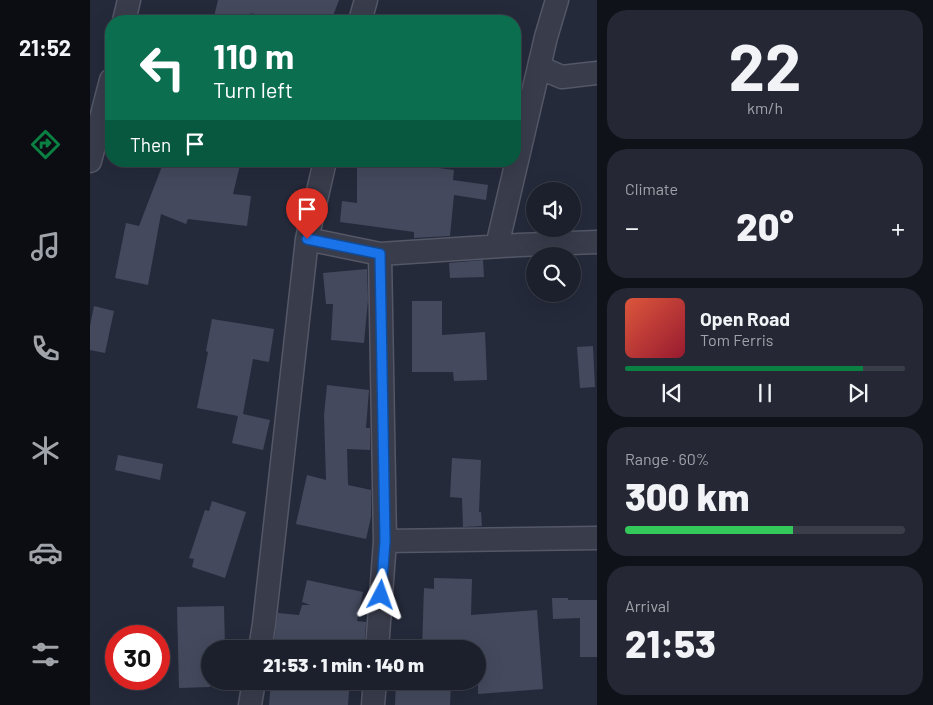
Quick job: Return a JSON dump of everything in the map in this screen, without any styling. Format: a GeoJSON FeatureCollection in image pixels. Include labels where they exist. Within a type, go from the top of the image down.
{"type":"FeatureCollection","features":[{"type":"Feature","properties":{"kind":"street"},"geometry":{"type":"LineString","coordinates":[[125,15],[129,0]]}},
{"type":"Feature","properties":{"kind":"street"},"geometry":{"type":"LineString","coordinates":[[362,15],[366,0]]}},
{"type":"Feature","properties":{"kind":"street"},"geometry":{"type":"LineString","coordinates":[[521,143],[557,0]]}},
{"type":"Feature","properties":{"kind":"street"},"geometry":{"type":"LineString","coordinates":[[540,62],[543,69],[562,77],[597,73]]}},
{"type":"Feature","properties":{"kind":"street"},"geometry":{"type":"LineString","coordinates":[[90,161],[105,103]]}},
{"type":"Feature","properties":{"kind":"street"},"geometry":{"type":"LineString","coordinates":[[261,640],[307,239],[324,167]]}},
{"type":"Feature","properties":{"kind":"street"},"geometry":{"type":"LineString","coordinates":[[497,246],[515,167]]}},
{"type":"Feature","properties":{"kind":"street"},"geometry":{"type":"LineString","coordinates":[[307,239],[380,254],[497,246],[597,242]]}},
{"type":"Feature","properties":{"kind":"street"},"geometry":{"type":"LineString","coordinates":[[378,640],[385,541],[380,254]]}},
{"type":"Feature","properties":{"kind":"street"},"geometry":{"type":"LineString","coordinates":[[385,541],[597,538]]}},
{"type":"Feature","properties":{"kind":"street"},"geometry":{"type":"LineString","coordinates":[[250,705],[252,690]]}},
{"type":"Feature","properties":{"kind":"street"},"geometry":{"type":"LineString","coordinates":[[373,705],[374,690]]}},
{"type":"Feature","properties":{"kind":"building"},"geometry":{"type":"Polygon","coordinates":[[[218,0],[339,0],[333,15],[257,15],[251,13],[250,15],[214,15],[218,0]]]}},
{"type":"Feature","properties":{"kind":"building"},"geometry":{"type":"Polygon","coordinates":[[[162,167],[240,167],[233,194],[251,196],[247,226],[188,219],[186,224],[161,214],[148,285],[115,278],[126,223],[139,226],[162,167]]]}},
{"type":"Feature","properties":{"kind":"building"},"geometry":{"type":"Polygon","coordinates":[[[357,167],[431,167],[454,170],[453,180],[488,185],[486,200],[454,195],[450,236],[414,238],[414,232],[340,222],[342,201],[357,203],[357,167]]]}},
{"type":"Feature","properties":{"kind":"building"},"geometry":{"type":"Polygon","coordinates":[[[483,260],[484,277],[450,278],[449,263],[483,260]]]}},
{"type":"Feature","properties":{"kind":"building"},"geometry":{"type":"Polygon","coordinates":[[[367,269],[368,300],[364,343],[331,340],[333,304],[326,304],[323,273],[367,269]]]}},
{"type":"Feature","properties":{"kind":"building"},"geometry":{"type":"Polygon","coordinates":[[[412,301],[442,301],[442,335],[485,332],[487,380],[454,381],[453,372],[412,372],[412,301]]]}},
{"type":"Feature","properties":{"kind":"building"},"geometry":{"type":"Polygon","coordinates":[[[94,306],[114,311],[105,353],[90,350],[90,326],[94,306]]]}},
{"type":"Feature","properties":{"kind":"building"},"geometry":{"type":"Polygon","coordinates":[[[212,319],[274,329],[269,362],[253,359],[243,414],[270,420],[263,450],[232,443],[238,416],[197,408],[208,352],[206,351],[212,319]]]}},
{"type":"Feature","properties":{"kind":"building"},"geometry":{"type":"Polygon","coordinates":[[[593,346],[595,387],[580,388],[577,347],[593,346]]]}},
{"type":"Feature","properties":{"kind":"building"},"geometry":{"type":"Polygon","coordinates":[[[327,385],[369,390],[366,428],[370,428],[370,450],[347,449],[348,485],[371,490],[371,517],[366,539],[296,524],[307,475],[326,480],[324,415],[327,385]]]}},
{"type":"Feature","properties":{"kind":"building"},"geometry":{"type":"Polygon","coordinates":[[[118,455],[163,464],[160,480],[115,470],[118,455]]]}},
{"type":"Feature","properties":{"kind":"building"},"geometry":{"type":"Polygon","coordinates":[[[452,458],[481,460],[479,512],[481,512],[482,526],[463,527],[462,498],[450,497],[452,458]]]}},
{"type":"Feature","properties":{"kind":"building"},"geometry":{"type":"Polygon","coordinates":[[[212,501],[246,512],[225,578],[192,567],[194,559],[189,558],[205,510],[209,511],[212,501]]]}},
{"type":"Feature","properties":{"kind":"building"},"geometry":{"type":"Polygon","coordinates":[[[434,578],[472,579],[471,615],[537,610],[543,689],[478,694],[478,690],[486,690],[486,640],[422,640],[424,588],[434,589],[434,578]]]}},
{"type":"Feature","properties":{"kind":"building"},"geometry":{"type":"Polygon","coordinates":[[[307,580],[363,592],[357,621],[366,622],[365,640],[274,640],[278,613],[299,615],[302,605],[310,605],[302,602],[307,580]]]}},
{"type":"Feature","properties":{"kind":"building"},"geometry":{"type":"Polygon","coordinates":[[[552,598],[597,600],[597,657],[580,657],[580,618],[553,619],[552,598]]]}},
{"type":"Feature","properties":{"kind":"building"},"geometry":{"type":"Polygon","coordinates":[[[224,606],[225,640],[201,640],[201,687],[179,688],[177,607],[224,606]]]}},
{"type":"Feature","properties":{"kind":"building"},"geometry":{"type":"Polygon","coordinates":[[[270,690],[349,690],[348,705],[269,705],[270,690]]]}},
{"type":"Feature","properties":{"kind":"building"},"geometry":{"type":"Polygon","coordinates":[[[396,690],[451,690],[450,705],[395,705],[396,690]]]}},
{"type":"Feature","properties":{"kind":"route"},"geometry":{"type":"LineString","coordinates":[[307,239],[380,254],[385,541],[381,595]]}}]}
